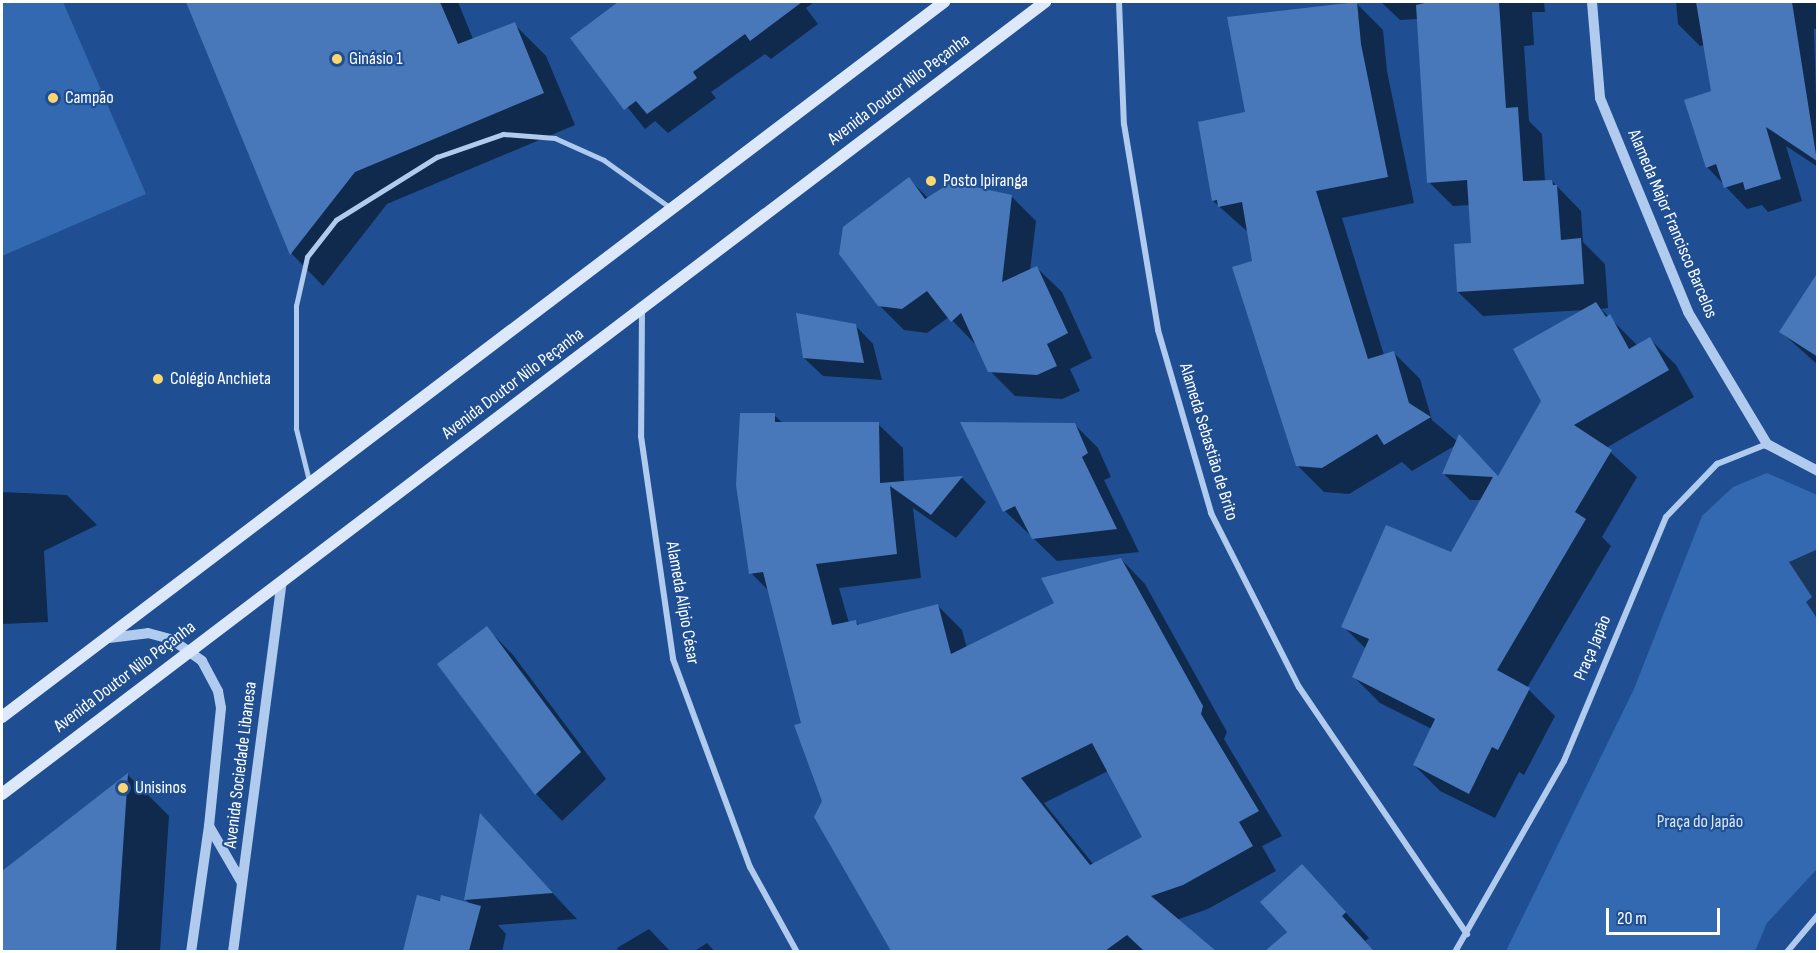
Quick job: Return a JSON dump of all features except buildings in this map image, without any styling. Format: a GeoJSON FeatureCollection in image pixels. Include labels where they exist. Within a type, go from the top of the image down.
{"type":"FeatureCollection","features":[{"type":"Feature","properties":{"kind":"main road"},"geometry":{"type":"LineString","coordinates":[[2,717],[944,2]]}},
{"type":"Feature","properties":{"kind":"main road","name":"Avenida Doutor Nilo Peçanha"},"geometry":{"type":"LineString","coordinates":[[2,794],[1045,2]]}},
{"type":"Feature","properties":{"kind":"street","name":"Alameda Sebastião de Brito"},"geometry":{"type":"LineString","coordinates":[[1119,2],[1124,124],[1158,330],[1211,513],[1299,687],[1467,934]]}},
{"type":"Feature","properties":{"kind":"street","name":"Alameda Major Francisco Barcelos"},"geometry":{"type":"LineString","coordinates":[[1592,2],[1600,98],[1688,312],[1767,444]]}},
{"type":"Feature","properties":{"kind":"street","name":"Alameda Alípio César"},"geometry":{"type":"LineString","coordinates":[[642,308],[641,436],[673,659],[750,867],[797,951]]}},
{"type":"Feature","properties":{"kind":"street","name":"Praça Japão"},"geometry":{"type":"LineString","coordinates":[[1455,951],[1467,934],[1564,761],[1666,517],[1717,464],[1767,444]]}},
{"type":"Feature","properties":{"kind":"street"},"geometry":{"type":"LineString","coordinates":[[1767,444],[1818,471]]}},
{"type":"Feature","properties":{"kind":"street","name":"Avenida Sociedade Libanesa"},"geometry":{"type":"LineString","coordinates":[[233,951],[282,582]]}},
{"type":"Feature","properties":{"kind":"street","name":"Avenida Sociedade Libanesa"},"geometry":{"type":"LineString","coordinates":[[103,640],[125,633],[148,633],[171,639],[190,650],[211,674],[221,708],[209,826],[191,951]]}},
{"type":"Feature","properties":{"kind":"street"},"geometry":{"type":"LineString","coordinates":[[209,826],[243,883]]}},
{"type":"Feature","properties":{"kind":"street"},"geometry":{"type":"LineString","coordinates":[[1787,951],[1818,915]]}},
{"type":"Feature","properties":{"kind":"lane"},"geometry":{"type":"LineString","coordinates":[[310,483],[296,429],[296,306],[308,257],[336,220],[437,157],[503,134],[555,138],[565,142],[604,160],[671,208]]}},
{"type":"Feature","properties":{"kind":"green space","name":"Campão"},"geometry":{"type":"Polygon","coordinates":[[[2,2],[63,2],[146,194],[2,256],[2,2]]]}},
{"type":"Feature","properties":{"kind":"green space","name":"Praça do Japão"},"geometry":{"type":"Polygon","coordinates":[[[1767,473],[1817,495],[1817,869],[1767,923],[1755,951],[1506,951],[1634,689],[1702,516],[1733,487],[1767,473]]]}},
{"type":"Feature","properties":{"kind":"place","name":"Ginásio 1"},"geometry":{"type":"Point","coordinates":[337,59]}},
{"type":"Feature","properties":{"kind":"place","name":"Campão"},"geometry":{"type":"Point","coordinates":[53,98]}},
{"type":"Feature","properties":{"kind":"place","name":"Posto Ipiranga"},"geometry":{"type":"Point","coordinates":[931,181]}},
{"type":"Feature","properties":{"kind":"place","name":"Colégio Anchieta"},"geometry":{"type":"Point","coordinates":[158,379]}},
{"type":"Feature","properties":{"kind":"place","name":"Unisinos"},"geometry":{"type":"Point","coordinates":[123,788]}}]}
